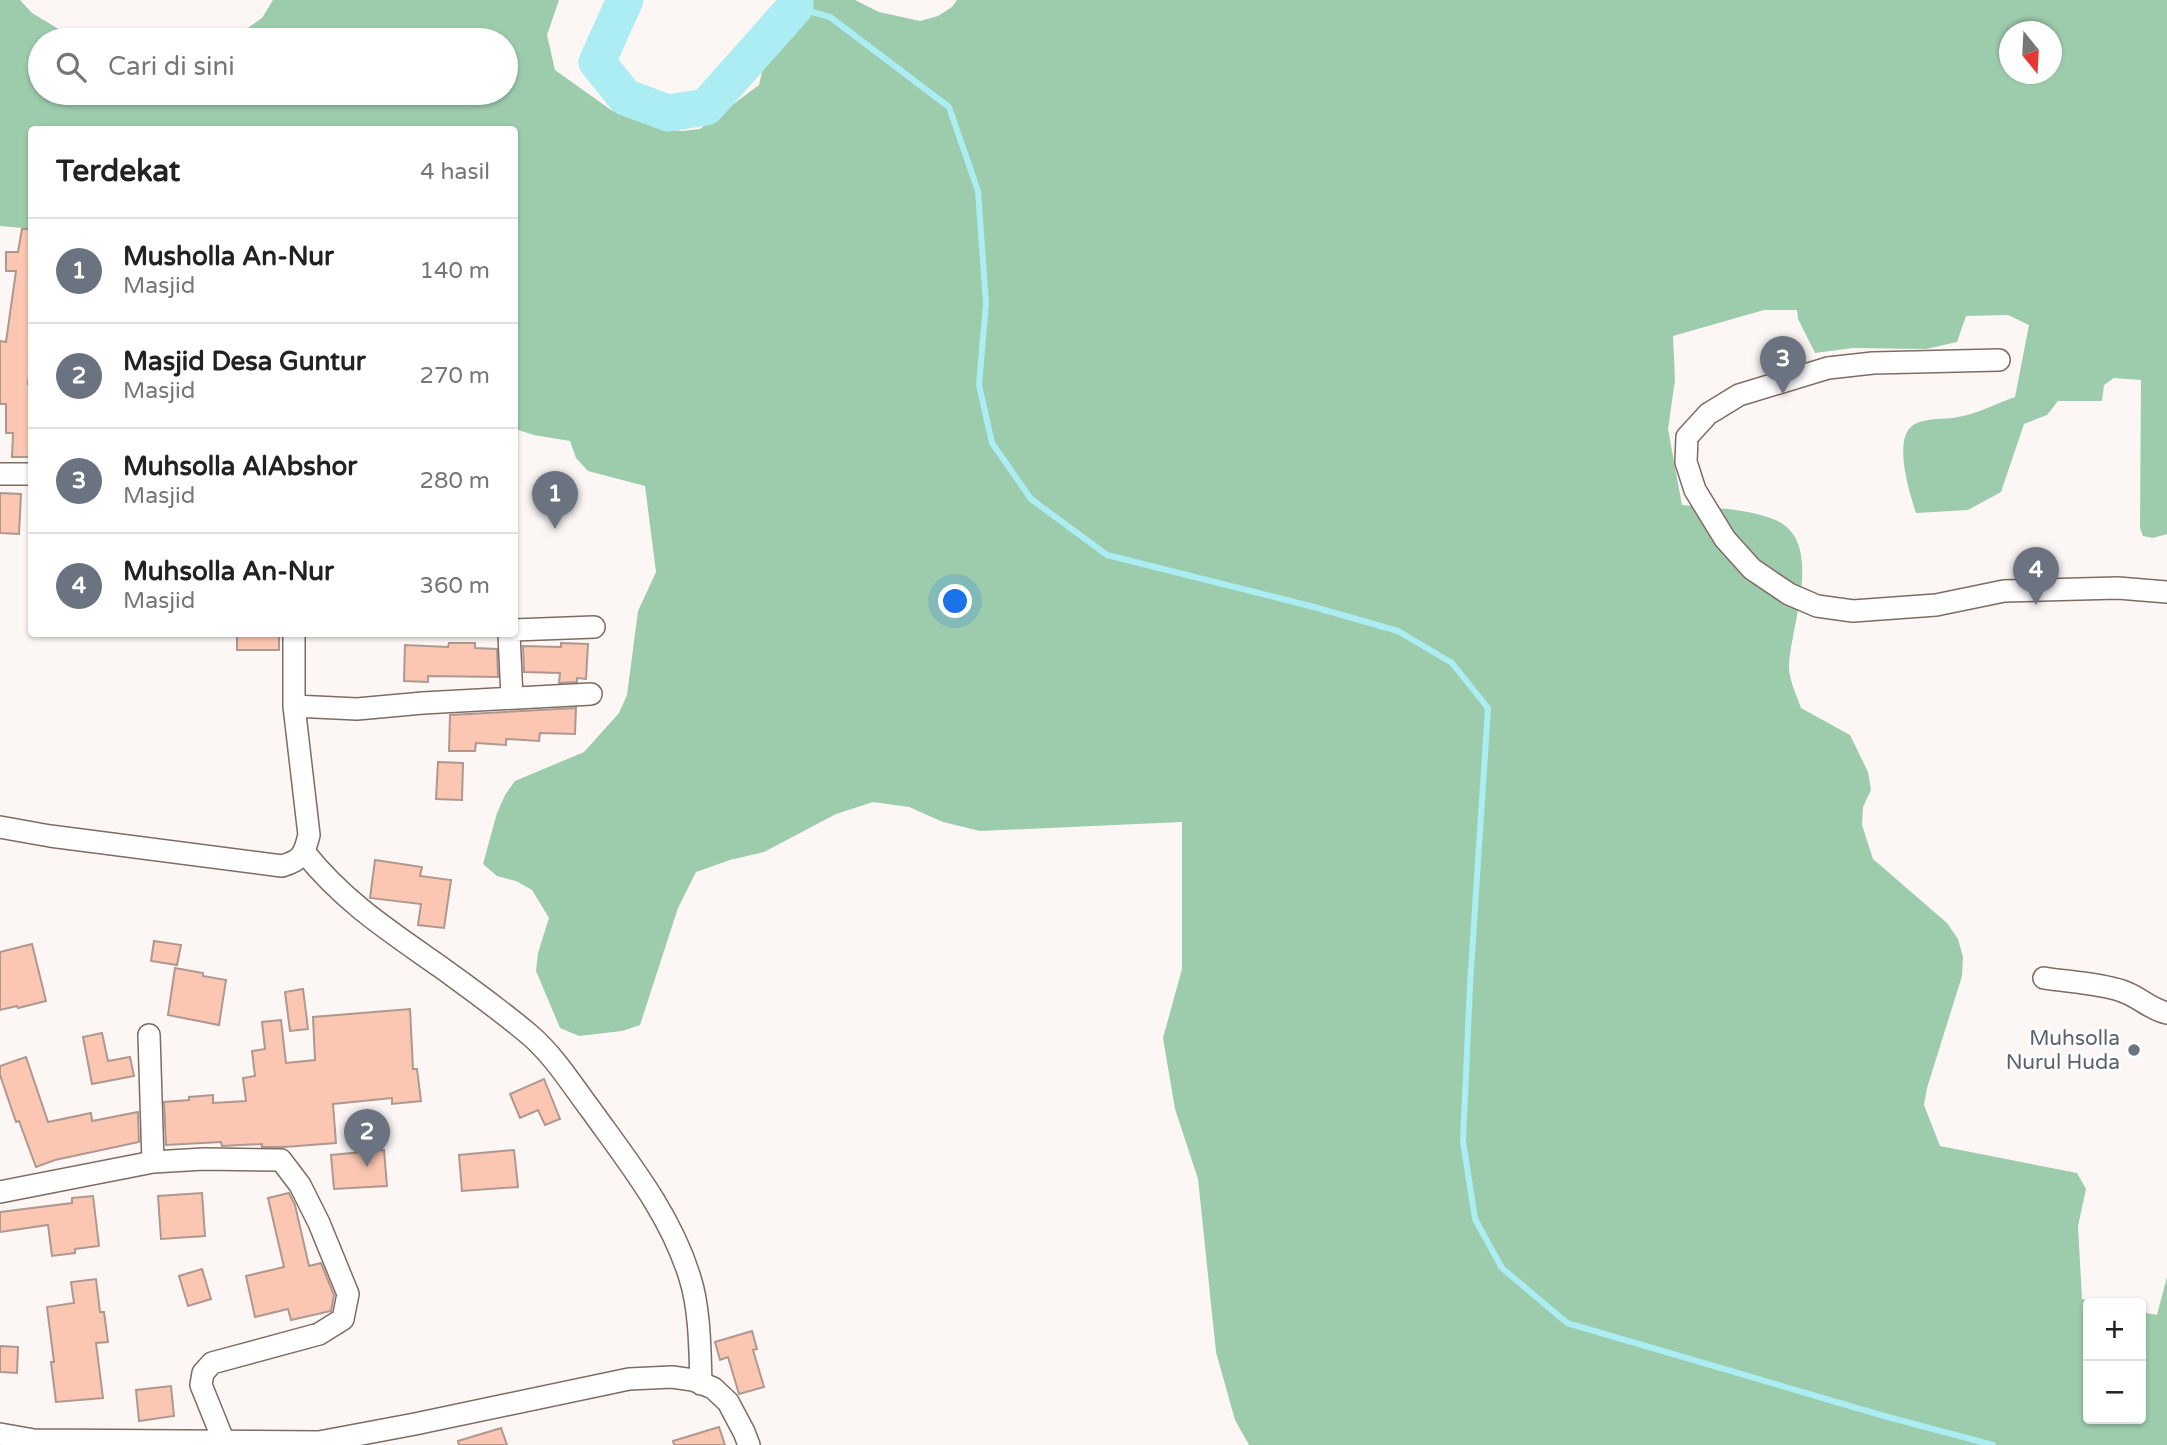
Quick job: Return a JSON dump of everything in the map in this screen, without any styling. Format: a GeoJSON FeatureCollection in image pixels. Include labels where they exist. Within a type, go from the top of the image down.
{"type":"FeatureCollection","features":[{"type":"Feature","properties":{"kind":"street"},"geometry":{"type":"LineString","coordinates":[[1999,360],[1873,363],[1828,368],[1739,395],[1708,414],[1687,437],[1686,462],[1695,490],[1725,539],[1752,569],[1789,594],[1817,606],[1853,611],[1936,605],[2004,591],[2118,588],[2167,592]]}},
{"type":"Feature","properties":{"kind":"street"},"geometry":{"type":"LineString","coordinates":[[0,474],[28,474]]}},
{"type":"Feature","properties":{"kind":"street"},"geometry":{"type":"LineString","coordinates":[[518,630],[594,627]]}},
{"type":"Feature","properties":{"kind":"street"},"geometry":{"type":"LineString","coordinates":[[0,827],[282,866],[293,863],[305,853],[309,835],[294,706],[294,637]]}},
{"type":"Feature","properties":{"kind":"street"},"geometry":{"type":"LineString","coordinates":[[509,637],[512,698]]}},
{"type":"Feature","properties":{"kind":"street"},"geometry":{"type":"LineString","coordinates":[[294,706],[357,709],[592,694]]}},
{"type":"Feature","properties":{"kind":"street"},"geometry":{"type":"LineString","coordinates":[[305,853],[324,878],[362,911],[532,1037],[568,1078],[649,1191],[671,1232],[691,1280],[701,1384]]}},
{"type":"Feature","properties":{"kind":"street"},"geometry":{"type":"LineString","coordinates":[[2044,978],[2120,990],[2143,1000],[2152,1010],[2167,1013]]}},
{"type":"Feature","properties":{"kind":"street"},"geometry":{"type":"LineString","coordinates":[[149,1035],[153,1161]]}},
{"type":"Feature","properties":{"kind":"street"},"geometry":{"type":"LineString","coordinates":[[0,1192],[153,1161],[204,1158],[281,1160],[305,1195],[348,1294],[344,1319],[319,1334],[212,1363],[203,1373],[201,1385],[224,1442]]}},
{"type":"Feature","properties":{"kind":"street"},"geometry":{"type":"LineString","coordinates":[[0,1434],[34,1440],[224,1442],[319,1442],[418,1435],[629,1379],[672,1377],[713,1388],[728,1402],[748,1445]]}},
{"type":"Feature","properties":{"kind":"green space"},"geometry":{"type":"Polygon","coordinates":[[[0,0],[20,0],[32,13],[57,28],[28,28],[28,105],[518,105],[518,28],[247,28],[262,18],[273,0],[559,0],[547,35],[555,70],[611,110],[665,129],[682,131],[700,129],[759,85],[778,0],[855,0],[879,12],[920,21],[938,16],[952,7],[957,0],[2167,0],[2167,534],[2153,538],[2143,536],[2140,528],[2141,380],[2114,378],[2104,385],[2102,401],[2058,401],[2047,415],[2024,424],[2001,492],[1968,510],[1916,513],[1904,466],[1904,440],[1908,430],[1920,422],[1965,416],[2015,397],[2029,325],[2008,315],[1966,316],[1957,342],[1926,349],[1853,348],[1815,353],[1798,319],[1797,310],[1764,310],[1673,336],[1675,380],[1668,429],[1682,505],[1762,515],[1789,529],[1798,545],[1802,564],[1802,585],[1789,667],[1801,708],[1850,735],[1868,772],[1871,790],[1863,807],[1862,825],[1873,859],[1947,923],[1958,939],[1963,957],[1962,976],[1924,1105],[1940,1146],[2077,1173],[2086,1189],[2078,1226],[2083,1299],[2083,1424],[2146,1424],[2146,1313],[2157,1315],[2167,1277],[2167,1445],[1249,1445],[1235,1420],[1216,1352],[1198,1179],[1175,1109],[1163,1038],[1182,969],[1182,822],[980,831],[943,822],[909,807],[873,802],[836,814],[764,852],[696,872],[678,908],[640,1025],[622,1031],[579,1036],[560,1028],[536,971],[538,953],[549,918],[532,890],[516,881],[497,876],[483,864],[497,813],[515,781],[584,752],[619,713],[627,695],[638,611],[656,572],[645,486],[588,471],[576,458],[570,441],[518,430],[518,126],[28,126],[28,232],[22,228],[0,226],[0,0]]]}},
{"type":"Feature","properties":{"kind":"building"},"geometry":{"type":"Polygon","coordinates":[[[22,229],[28,229],[28,457],[12,457],[13,433],[6,433],[6,404],[0,404],[0,341],[6,342],[16,271],[6,271],[6,252],[18,252],[22,229]]]}},
{"type":"Feature","properties":{"kind":"building"},"geometry":{"type":"Polygon","coordinates":[[[0,493],[21,494],[19,534],[0,533],[0,493]]]}},
{"type":"Feature","properties":{"kind":"building"},"geometry":{"type":"Polygon","coordinates":[[[237,637],[279,637],[279,650],[237,650],[237,637]]]}},
{"type":"Feature","properties":{"kind":"building"},"geometry":{"type":"Polygon","coordinates":[[[449,643],[475,643],[475,648],[497,649],[498,677],[428,676],[428,682],[404,681],[405,645],[448,647],[449,643]]]}},
{"type":"Feature","properties":{"kind":"building"},"geometry":{"type":"Polygon","coordinates":[[[561,643],[588,644],[586,679],[577,678],[577,682],[559,683],[560,673],[524,672],[523,646],[561,647],[561,643]]]}},
{"type":"Feature","properties":{"kind":"building"},"geometry":{"type":"Polygon","coordinates":[[[576,708],[575,734],[540,733],[539,741],[506,739],[506,745],[476,743],[475,751],[449,751],[450,715],[576,708]]]}},
{"type":"Feature","properties":{"kind":"building"},"geometry":{"type":"Polygon","coordinates":[[[438,762],[463,763],[462,800],[436,799],[438,762]]]}},
{"type":"Feature","properties":{"kind":"building"},"geometry":{"type":"Polygon","coordinates":[[[375,860],[422,867],[420,876],[451,880],[444,928],[418,925],[421,904],[370,898],[375,860]]]}},
{"type":"Feature","properties":{"kind":"building"},"geometry":{"type":"Polygon","coordinates":[[[154,941],[181,945],[177,965],[151,961],[154,941]]]}},
{"type":"Feature","properties":{"kind":"building"},"geometry":{"type":"Polygon","coordinates":[[[32,944],[46,1001],[0,1010],[0,952],[32,944]]]}},
{"type":"Feature","properties":{"kind":"building"},"geometry":{"type":"Polygon","coordinates":[[[175,968],[226,980],[219,1025],[168,1015],[175,968]]]}},
{"type":"Feature","properties":{"kind":"building"},"geometry":{"type":"Polygon","coordinates":[[[303,989],[308,1029],[290,1031],[285,992],[303,989]]]}},
{"type":"Feature","properties":{"kind":"building"},"geometry":{"type":"Polygon","coordinates":[[[410,1009],[413,1069],[417,1069],[421,1101],[392,1104],[392,1098],[333,1104],[336,1143],[284,1147],[262,1147],[262,1144],[222,1146],[221,1142],[166,1145],[164,1102],[213,1095],[213,1103],[246,1101],[243,1078],[255,1076],[252,1051],[265,1049],[262,1022],[281,1020],[286,1063],[315,1060],[313,1017],[410,1009]]]}},
{"type":"Feature","properties":{"kind":"building"},"geometry":{"type":"Polygon","coordinates":[[[102,1033],[108,1061],[130,1057],[134,1076],[92,1084],[83,1037],[102,1033]]]}},
{"type":"Feature","properties":{"kind":"building"},"geometry":{"type":"Polygon","coordinates":[[[26,1057],[48,1122],[91,1113],[92,1121],[138,1112],[139,1142],[55,1160],[36,1167],[19,1121],[16,1122],[0,1075],[0,1066],[26,1057]]]}},
{"type":"Feature","properties":{"kind":"building"},"geometry":{"type":"Polygon","coordinates":[[[544,1079],[560,1119],[545,1125],[538,1110],[520,1118],[510,1094],[544,1079]]]}},
{"type":"Feature","properties":{"kind":"building"},"geometry":{"type":"Polygon","coordinates":[[[384,1150],[387,1186],[334,1189],[331,1155],[384,1150]]]}},
{"type":"Feature","properties":{"kind":"building"},"geometry":{"type":"Polygon","coordinates":[[[514,1150],[518,1187],[462,1191],[459,1155],[514,1150]]]}},
{"type":"Feature","properties":{"kind":"building"},"geometry":{"type":"Polygon","coordinates":[[[202,1193],[205,1236],[161,1239],[158,1196],[202,1193]]]}},
{"type":"Feature","properties":{"kind":"building"},"geometry":{"type":"Polygon","coordinates":[[[289,1193],[295,1205],[309,1266],[321,1263],[334,1295],[331,1311],[291,1320],[288,1309],[255,1317],[246,1276],[284,1267],[268,1198],[289,1193]]]}},
{"type":"Feature","properties":{"kind":"building"},"geometry":{"type":"Polygon","coordinates":[[[93,1196],[99,1246],[52,1256],[48,1225],[0,1232],[0,1212],[72,1203],[72,1198],[93,1196]]]}},
{"type":"Feature","properties":{"kind":"building"},"geometry":{"type":"Polygon","coordinates":[[[202,1269],[211,1299],[188,1306],[179,1276],[202,1269]]]}},
{"type":"Feature","properties":{"kind":"building"},"geometry":{"type":"Polygon","coordinates":[[[96,1279],[100,1312],[104,1312],[108,1342],[96,1343],[103,1398],[56,1402],[47,1307],[74,1303],[71,1282],[96,1279]]]}},
{"type":"Feature","properties":{"kind":"building"},"geometry":{"type":"Polygon","coordinates":[[[752,1331],[757,1349],[753,1350],[764,1387],[739,1394],[728,1357],[720,1360],[715,1342],[752,1331]]]}},
{"type":"Feature","properties":{"kind":"building"},"geometry":{"type":"Polygon","coordinates":[[[0,1346],[18,1347],[17,1373],[0,1372],[0,1346]]]}},
{"type":"Feature","properties":{"kind":"building"},"geometry":{"type":"Polygon","coordinates":[[[171,1386],[174,1416],[139,1421],[136,1390],[171,1386]]]}},
{"type":"Feature","properties":{"kind":"building"},"geometry":{"type":"Polygon","coordinates":[[[719,1427],[725,1445],[674,1445],[673,1441],[719,1427]]]}},
{"type":"Feature","properties":{"kind":"building"},"geometry":{"type":"Polygon","coordinates":[[[501,1428],[507,1445],[459,1445],[458,1441],[501,1428]]]}},
{"type":"Feature","properties":{"kind":"waterway"},"geometry":{"type":"LineString","coordinates":[[625,0],[597,62],[625,97],[668,113],[706,107],[795,7],[795,0]]}},
{"type":"Feature","properties":{"kind":"waterway"},"geometry":{"type":"LineString","coordinates":[[795,7],[830,17],[949,107],[978,191],[986,303],[979,385],[992,443],[1031,499],[1107,555],[1398,631],[1452,663],[1488,708],[1463,1141],[1475,1219],[1502,1268],[1567,1323],[1884,1416],[1993,1445]]}},
{"type":"Feature","properties":{"kind":"place","name":"Muhsolla AlAbshor"},"geometry":{"type":"Point","coordinates":[1783,394]}},
{"type":"Feature","properties":{"kind":"place","name":"Musholla An-Nur"},"geometry":{"type":"Point","coordinates":[555,529]}},
{"type":"Feature","properties":{"kind":"place","name":"Muhsolla An-Nur"},"geometry":{"type":"Point","coordinates":[2036,605]}},
{"type":"Feature","properties":{"kind":"place","name":"Muhsolla Nurul Huda"},"geometry":{"type":"Point","coordinates":[2134,1050]}},
{"type":"Feature","properties":{"kind":"place","name":"Masjid Desa Guntur"},"geometry":{"type":"Point","coordinates":[367,1167]}}]}
